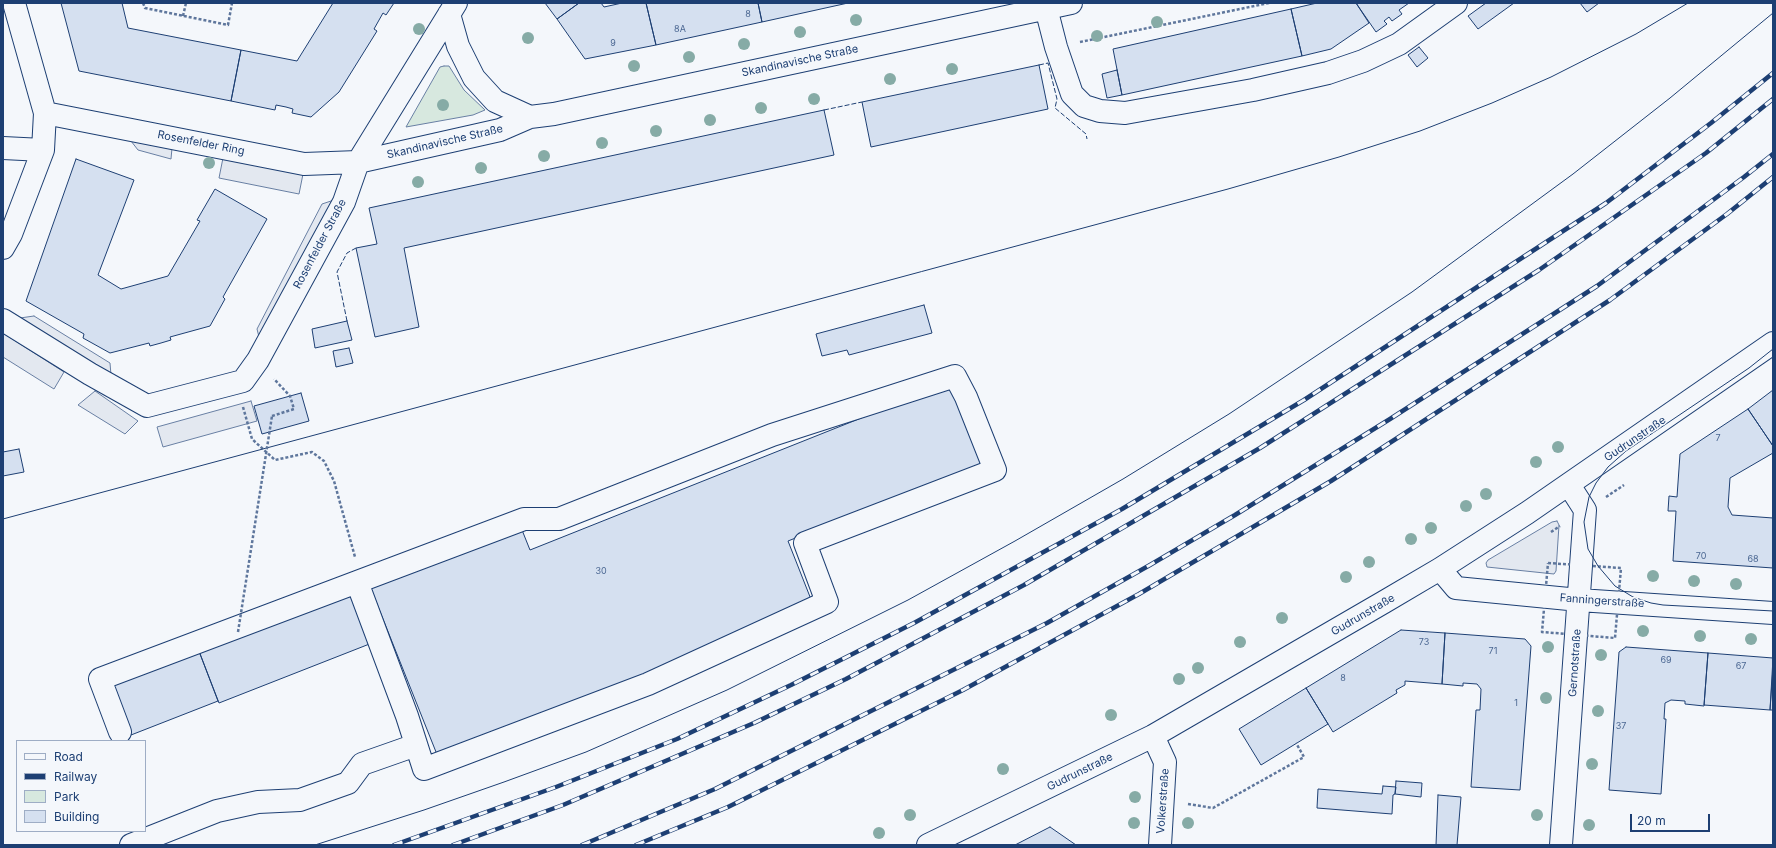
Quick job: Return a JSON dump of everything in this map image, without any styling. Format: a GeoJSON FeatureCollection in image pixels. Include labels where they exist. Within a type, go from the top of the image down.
{"type":"FeatureCollection","features":[{"type":"Feature","properties":{"kind":"street"},"geometry":{"type":"LineString","coordinates":[[3,248],[11,234],[43,150],[45,113],[14,3]]}},
{"type":"Feature","properties":{"kind":"street","name":"Skandinavische Straße"},"geometry":{"type":"LineString","coordinates":[[358,162],[500,130],[530,117],[605,104],[1071,3]]}},
{"type":"Feature","properties":{"kind":"street"},"geometry":{"type":"LineString","coordinates":[[1046,8],[1056,47],[1072,94],[1084,106],[1100,111],[1125,113],[1253,90],[1328,74],[1363,62],[1399,44],[1456,3]]}},
{"type":"Feature","properties":{"kind":"street"},"geometry":{"type":"LineString","coordinates":[[452,8],[458,46],[474,78],[495,101],[530,117]]}},
{"type":"Feature","properties":{"kind":"street","name":"Rosenfelder Straße"},"geometry":{"type":"LineString","coordinates":[[258,360],[344,202],[358,162],[452,8]]}},
{"type":"Feature","properties":{"kind":"street","name":"Rosenfelder Ring"},"geometry":{"type":"LineString","coordinates":[[45,113],[304,164],[358,162]]}},
{"type":"Feature","properties":{"kind":"street"},"geometry":{"type":"LineString","coordinates":[[3,148],[43,150]]}},
{"type":"Feature","properties":{"kind":"street"},"geometry":{"type":"LineString","coordinates":[[3,320],[90,374],[147,406],[244,381],[258,360]]}},
{"type":"Feature","properties":{"kind":"street","name":"Gudrunstraße"},"geometry":{"type":"LineString","coordinates":[[928,845],[1153,736],[1440,569],[1569,485],[1773,343]]}},
{"type":"Feature","properties":{"kind":"street"},"geometry":{"type":"LineString","coordinates":[[120,732],[100,679],[524,519],[559,519],[772,435],[955,376],[966,397],[995,470],[805,543],[828,602],[648,684],[424,769],[361,581]]}},
{"type":"Feature","properties":{"kind":"street","name":"Gernotstraße"},"geometry":{"type":"LineString","coordinates":[[1562,845],[1585,510],[1569,485]]}},
{"type":"Feature","properties":{"kind":"street","name":"Fanningerstraße"},"geometry":{"type":"LineString","coordinates":[[1440,569],[1456,588],[1579,600],[1773,613]]}},
{"type":"Feature","properties":{"kind":"street","name":"Volkerstraße"},"geometry":{"type":"LineString","coordinates":[[1153,736],[1165,762],[1160,845]]}},
{"type":"Feature","properties":{"kind":"street"},"geometry":{"type":"LineString","coordinates":[[131,845],[217,811],[258,802],[300,800],[348,783],[362,764],[416,744]]}},
{"type":"Feature","properties":{"kind":"path"},"geometry":{"type":"LineString","coordinates":[[143,3],[145,8],[228,25],[232,3]]}},
{"type":"Feature","properties":{"kind":"path"},"geometry":{"type":"LineString","coordinates":[[183,16],[186,3]]}},
{"type":"Feature","properties":{"kind":"path"},"geometry":{"type":"LineString","coordinates":[[1056,47],[1269,3]]}},
{"type":"Feature","properties":{"kind":"path"},"geometry":{"type":"LineString","coordinates":[[238,632],[272,416],[294,409],[290,396],[258,360]]}},
{"type":"Feature","properties":{"kind":"path"},"geometry":{"type":"LineString","coordinates":[[237,383],[252,439],[262,449],[275,460],[312,452],[324,461],[334,481],[361,581]]}},
{"type":"Feature","properties":{"kind":"path"},"geometry":{"type":"LineString","coordinates":[[1163,800],[1213,808],[1304,757],[1296,743]]}},
{"type":"Feature","properties":{"kind":"green space"},"geometry":{"type":"Polygon","coordinates":[[[449,66],[464,90],[485,110],[473,115],[406,127],[440,67],[449,66]]]}},
{"type":"Feature","properties":{"kind":"shaded area"},"geometry":{"type":"Polygon","coordinates":[[[131,141],[172,148],[171,159],[138,150],[131,141]]]}},
{"type":"Feature","properties":{"kind":"shaded area"},"geometry":{"type":"Polygon","coordinates":[[[223,158],[303,174],[299,194],[219,178],[223,158]]]}},
{"type":"Feature","properties":{"kind":"shaded area"},"geometry":{"type":"Polygon","coordinates":[[[334,200],[260,341],[257,329],[322,204],[334,200]]]}},
{"type":"Feature","properties":{"kind":"shaded area"},"geometry":{"type":"Polygon","coordinates":[[[34,316],[110,363],[111,375],[20,318],[34,316]]]}},
{"type":"Feature","properties":{"kind":"shaded area"},"geometry":{"type":"Polygon","coordinates":[[[3,333],[64,372],[54,389],[3,357],[3,333]]]}},
{"type":"Feature","properties":{"kind":"shaded area"},"geometry":{"type":"Polygon","coordinates":[[[95,391],[138,421],[125,434],[78,405],[95,391]]]}},
{"type":"Feature","properties":{"kind":"shaded area"},"geometry":{"type":"Polygon","coordinates":[[[251,401],[257,421],[163,447],[157,427],[251,401]]]}},
{"type":"Feature","properties":{"kind":"shaded area"},"geometry":{"type":"Polygon","coordinates":[[[1557,521],[1559,525],[1556,571],[1554,574],[1487,567],[1486,563],[1488,560],[1552,522],[1557,521]]]}},
{"type":"Feature","properties":{"kind":"building"},"geometry":{"type":"Polygon","coordinates":[[[61,3],[122,3],[128,28],[241,50],[231,101],[79,71],[61,3]]]}},
{"type":"Feature","properties":{"kind":"building"},"geometry":{"type":"Polygon","coordinates":[[[333,3],[394,3],[386,15],[383,13],[374,29],[377,31],[339,92],[311,117],[292,113],[293,109],[276,105],[275,110],[231,101],[241,50],[297,61],[333,3]]]}},
{"type":"Feature","properties":{"kind":"building"},"geometry":{"type":"Polygon","coordinates":[[[545,3],[579,3],[557,19],[545,3]]]}},
{"type":"Feature","properties":{"kind":"building"},"geometry":{"type":"Polygon","coordinates":[[[579,3],[601,3],[604,7],[622,3],[646,3],[656,45],[585,59],[557,19],[579,3]]]}},
{"type":"Feature","properties":{"kind":"building"},"geometry":{"type":"Polygon","coordinates":[[[646,3],[758,3],[762,22],[656,45],[646,3]]]}},
{"type":"Feature","properties":{"kind":"building"},"geometry":{"type":"Polygon","coordinates":[[[758,3],[848,3],[762,22],[758,3]]]}},
{"type":"Feature","properties":{"kind":"building"},"geometry":{"type":"Polygon","coordinates":[[[1317,3],[1356,3],[1369,23],[1331,49],[1302,56],[1291,9],[1317,3]]]}},
{"type":"Feature","properties":{"kind":"building"},"geometry":{"type":"Polygon","coordinates":[[[1356,3],[1409,3],[1399,10],[1402,14],[1392,21],[1389,17],[1384,21],[1387,24],[1376,32],[1356,3]]]}},
{"type":"Feature","properties":{"kind":"building"},"geometry":{"type":"Polygon","coordinates":[[[1486,3],[1514,3],[1478,29],[1468,16],[1486,3]]]}},
{"type":"Feature","properties":{"kind":"building"},"geometry":{"type":"Polygon","coordinates":[[[1580,3],[1599,3],[1587,12],[1580,3]]]}},
{"type":"Feature","properties":{"kind":"building"},"geometry":{"type":"Polygon","coordinates":[[[1291,9],[1302,56],[1122,95],[1113,49],[1291,9]]]}},
{"type":"Feature","properties":{"kind":"building"},"geometry":{"type":"Polygon","coordinates":[[[1419,47],[1428,58],[1417,67],[1408,55],[1419,47]]]}},
{"type":"Feature","properties":{"kind":"building"},"geometry":{"type":"Polygon","coordinates":[[[1039,65],[1048,109],[871,147],[862,102],[1039,65]]]}},
{"type":"Feature","properties":{"kind":"building"},"geometry":{"type":"Polygon","coordinates":[[[1117,70],[1122,95],[1107,98],[1102,74],[1117,70]]]}},
{"type":"Feature","properties":{"kind":"building"},"geometry":{"type":"Polygon","coordinates":[[[824,110],[834,155],[404,248],[419,327],[375,337],[356,248],[377,244],[369,208],[824,110]]]}},
{"type":"Feature","properties":{"kind":"building"},"geometry":{"type":"Polygon","coordinates":[[[76,159],[134,180],[98,275],[121,289],[168,276],[200,221],[197,220],[215,189],[267,219],[223,297],[225,299],[210,326],[170,337],[171,340],[150,346],[149,343],[110,353],[83,338],[84,334],[26,301],[76,159]]]}},
{"type":"Feature","properties":{"kind":"building"},"geometry":{"type":"Polygon","coordinates":[[[924,305],[932,333],[849,355],[847,350],[822,356],[816,334],[924,305]]]}},
{"type":"Feature","properties":{"kind":"building"},"geometry":{"type":"Polygon","coordinates":[[[347,321],[352,340],[315,348],[312,329],[347,321]]]}},
{"type":"Feature","properties":{"kind":"building"},"geometry":{"type":"Polygon","coordinates":[[[349,348],[353,363],[336,367],[333,351],[349,348]]]}},
{"type":"Feature","properties":{"kind":"building"},"geometry":{"type":"Polygon","coordinates":[[[949,383],[982,464],[788,541],[814,607],[438,757],[369,584],[520,525],[530,550],[949,383]]]}},
{"type":"Feature","properties":{"kind":"building"},"geometry":{"type":"Polygon","coordinates":[[[1773,390],[1773,446],[1748,409],[1773,390]]]}},
{"type":"Feature","properties":{"kind":"building"},"geometry":{"type":"Polygon","coordinates":[[[301,393],[309,421],[262,434],[254,406],[301,393]]]}},
{"type":"Feature","properties":{"kind":"building"},"geometry":{"type":"Polygon","coordinates":[[[1748,409],[1773,446],[1773,453],[1730,478],[1728,507],[1732,515],[1773,518],[1773,568],[1673,561],[1676,511],[1668,511],[1669,496],[1677,497],[1680,454],[1748,409]]]}},
{"type":"Feature","properties":{"kind":"building"},"geometry":{"type":"Polygon","coordinates":[[[19,449],[24,472],[3,476],[3,452],[19,449]]]}},
{"type":"Feature","properties":{"kind":"building"},"geometry":{"type":"Polygon","coordinates":[[[351,591],[372,643],[219,703],[197,646],[351,591]]]}},
{"type":"Feature","properties":{"kind":"building"},"geometry":{"type":"Polygon","coordinates":[[[1401,630],[1445,633],[1442,684],[1405,681],[1405,685],[1396,690],[1397,693],[1333,732],[1306,688],[1401,630]]]}},
{"type":"Feature","properties":{"kind":"building"},"geometry":{"type":"Polygon","coordinates":[[[1445,633],[1525,639],[1531,646],[1520,790],[1471,787],[1476,710],[1480,710],[1481,689],[1477,684],[1463,683],[1463,686],[1442,684],[1445,633]]]}},
{"type":"Feature","properties":{"kind":"building"},"geometry":{"type":"Polygon","coordinates":[[[197,646],[218,701],[131,735],[110,681],[197,646]]]}},
{"type":"Feature","properties":{"kind":"building"},"geometry":{"type":"Polygon","coordinates":[[[1626,647],[1708,653],[1704,706],[1685,704],[1685,701],[1671,700],[1665,703],[1664,719],[1666,719],[1661,794],[1609,790],[1619,652],[1626,647]]]}},
{"type":"Feature","properties":{"kind":"building"},"geometry":{"type":"Polygon","coordinates":[[[1708,653],[1773,658],[1770,710],[1704,705],[1708,653]]]}},
{"type":"Feature","properties":{"kind":"building"},"geometry":{"type":"Polygon","coordinates":[[[1773,668],[1773,710],[1770,710],[1773,668]]]}},
{"type":"Feature","properties":{"kind":"building"},"geometry":{"type":"Polygon","coordinates":[[[1306,688],[1328,724],[1261,765],[1239,729],[1306,688]]]}},
{"type":"Feature","properties":{"kind":"building"},"geometry":{"type":"Polygon","coordinates":[[[1396,781],[1422,783],[1421,797],[1395,794],[1396,781]]]}},
{"type":"Feature","properties":{"kind":"building"},"geometry":{"type":"Polygon","coordinates":[[[1383,786],[1396,787],[1395,794],[1393,795],[1392,814],[1317,808],[1318,789],[1382,794],[1383,786]]]}},
{"type":"Feature","properties":{"kind":"building"},"geometry":{"type":"Polygon","coordinates":[[[1438,795],[1461,797],[1457,845],[1436,845],[1438,795]]]}},
{"type":"Feature","properties":{"kind":"building"},"geometry":{"type":"Polygon","coordinates":[[[1050,827],[1076,845],[1015,845],[1050,827]]]}},
{"type":"Feature","properties":{"kind":"tram line"},"geometry":{"type":"LineString","coordinates":[[3,519],[1228,189],[1339,157],[1420,131],[1492,103],[1551,77],[1636,34],[1688,3]]}},
{"type":"Feature","properties":{"kind":"tram line"},"geometry":{"type":"LineString","coordinates":[[315,845],[424,810],[586,752],[727,690],[908,600],[1015,541],[1123,479],[1229,414],[1412,292],[1573,174],[1670,98],[1773,13]]}},
{"type":"Feature","properties":{"kind":"tram line"},"geometry":{"type":"LineString","coordinates":[[1773,349],[1749,368],[1626,451],[1608,467],[1596,483],[1589,497],[1584,522],[1588,549],[1598,566],[1615,586],[1633,597],[1663,605],[1773,611]]}},
{"type":"Feature","properties":{"kind":"railway"},"geometry":{"type":"LineString","coordinates":[[394,845],[556,787],[677,739],[791,685],[914,623],[1122,509],[1304,400],[1606,203],[1711,123],[1773,73]]}},
{"type":"Feature","properties":{"kind":"railway"},"geometry":{"type":"LineString","coordinates":[[453,845],[563,805],[754,723],[846,679],[1024,585],[1260,448],[1539,270],[1706,153],[1773,99]]}},
{"type":"Feature","properties":{"kind":"railway"},"geometry":{"type":"LineString","coordinates":[[582,845],[715,789],[1047,623],[1150,565],[1235,515],[1390,419],[1597,286],[1773,154]]}},
{"type":"Feature","properties":{"kind":"railway"},"geometry":{"type":"LineString","coordinates":[[636,845],[728,807],[963,690],[1139,594],[1331,481],[1610,300],[1727,214],[1773,177]]}},
{"type":"Feature","properties":{"kind":"fence"},"geometry":{"type":"LineString","coordinates":[[1039,65],[1048,63],[1057,99],[1055,108],[1086,134],[1087,139]]}},
{"type":"Feature","properties":{"kind":"fence"},"geometry":{"type":"LineString","coordinates":[[824,110],[862,102]]}},
{"type":"Feature","properties":{"kind":"fence"},"geometry":{"type":"LineString","coordinates":[[347,321],[337,272],[347,253],[356,248]]}}]}
